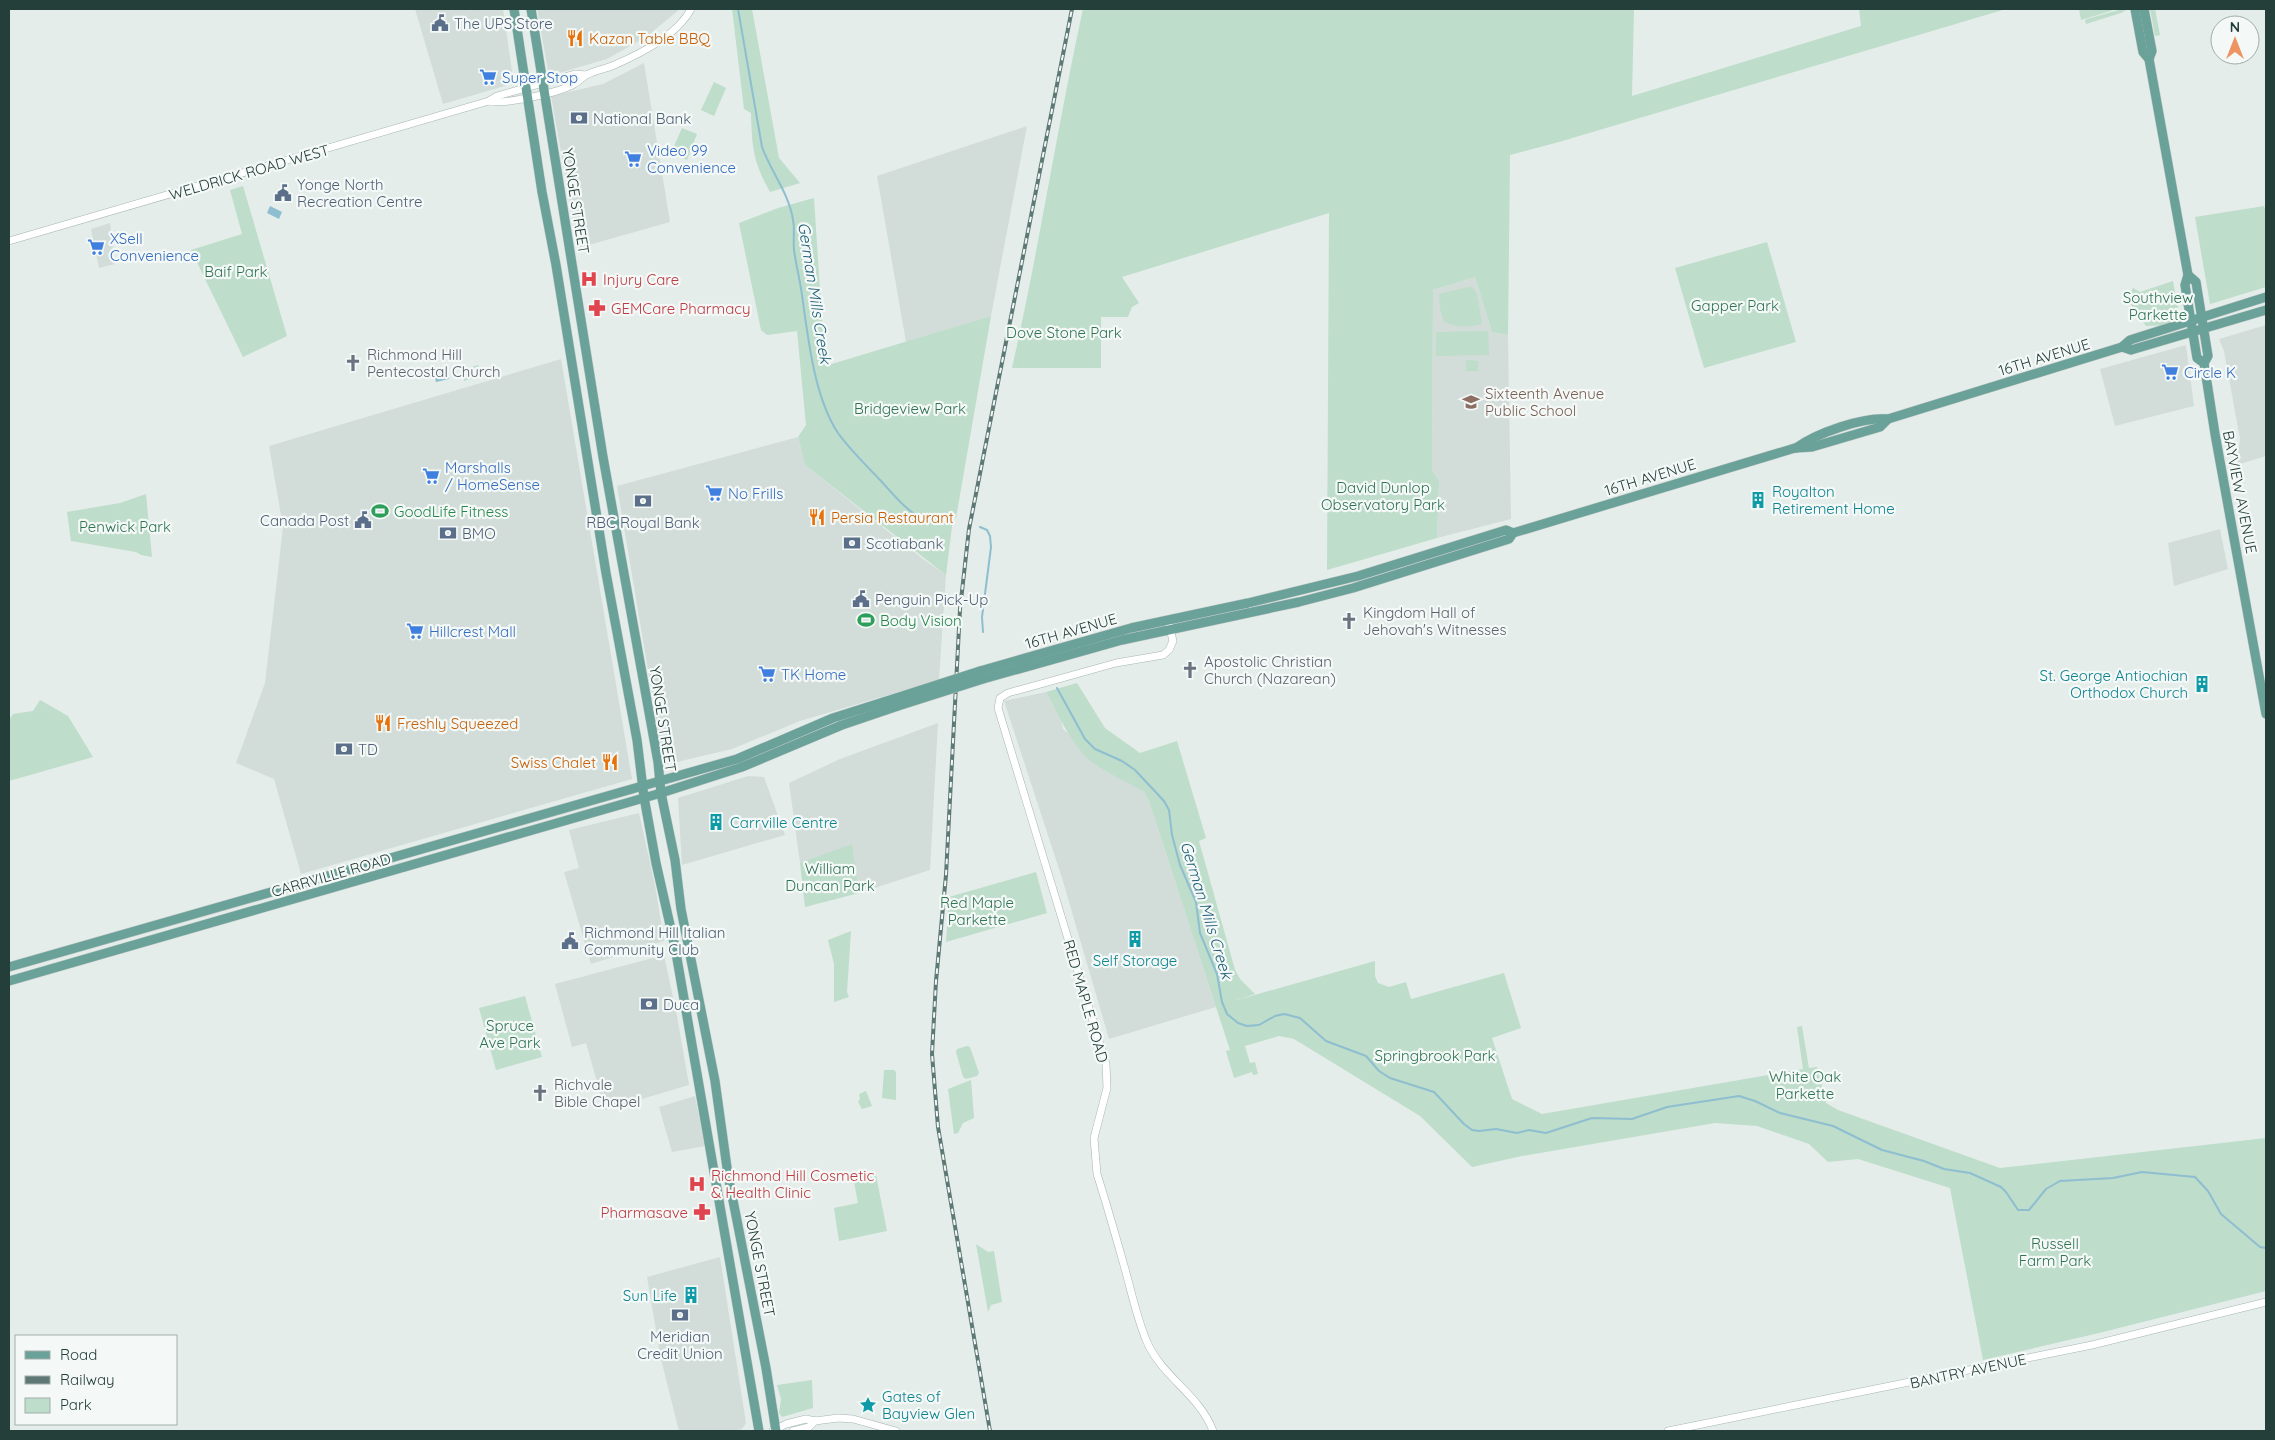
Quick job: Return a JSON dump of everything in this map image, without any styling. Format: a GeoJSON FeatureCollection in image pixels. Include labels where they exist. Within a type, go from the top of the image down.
{"type":"FeatureCollection","features":[{"type":"Feature","properties":{"kind":"main road","name":"YONGE STREET"},"geometry":{"type":"LineString","coordinates":[[514,9],[526,92],[644,797],[656,863],[676,947],[759,1431]]}},
{"type":"Feature","properties":{"kind":"main road","name":"YONGE STREET"},"geometry":{"type":"LineString","coordinates":[[531,9],[603,456],[658,762],[661,793],[675,860],[681,908],[715,1081],[728,1175],[766,1368],[776,1431]]}},
{"type":"Feature","properties":{"kind":"main road","name":"BAYVIEW AVENUE"},"geometry":{"type":"LineString","coordinates":[[2136,9],[2143,52],[2149,60],[2188,275],[2185,285],[2197,358],[2204,363]]}},
{"type":"Feature","properties":{"kind":"main road","name":"BAYVIEW AVENUE"},"geometry":{"type":"LineString","coordinates":[[2144,9],[2152,51],[2149,60]]}},
{"type":"Feature","properties":{"kind":"main road","name":"BAYVIEW AVENUE"},"geometry":{"type":"LineString","coordinates":[[2188,275],[2196,282],[2208,356],[2204,363],[2214,434],[2266,714]]}},
{"type":"Feature","properties":{"kind":"main road","name":"16TH AVENUE"},"geometry":{"type":"LineString","coordinates":[[643,785],[737,759],[833,718],[897,702],[1118,631],[1170,624],[1358,576],[1506,530],[1513,533],[1795,448],[1809,438],[1874,418],[1888,419],[2122,348],[2130,340],[2266,297]]}},
{"type":"Feature","properties":{"kind":"main road","name":"16TH AVENUE"},"geometry":{"type":"LineString","coordinates":[[2122,348],[2131,350],[2266,310]]}},
{"type":"Feature","properties":{"kind":"main road","name":"16TH AVENUE"},"geometry":{"type":"LineString","coordinates":[[661,793],[742,767],[897,702]]}},
{"type":"Feature","properties":{"kind":"main road","name":"CARRVILLE ROAD"},"geometry":{"type":"LineString","coordinates":[[9,966],[643,785]]}},
{"type":"Feature","properties":{"kind":"main road","name":"CARRVILLE ROAD"},"geometry":{"type":"LineString","coordinates":[[9,981],[661,793]]}},
{"type":"Feature","properties":{"kind":"main road"},"geometry":{"type":"LineString","coordinates":[[554,811],[558,822]]}},
{"type":"Feature","properties":{"kind":"main road"},"geometry":{"type":"LineString","coordinates":[[486,831],[490,842]]}},
{"type":"Feature","properties":{"kind":"street"},"geometry":{"type":"LineString","coordinates":[[526,92],[545,93],[574,85],[586,75],[610,67],[650,48],[690,11],[697,9]]}},
{"type":"Feature","properties":{"kind":"street"},"geometry":{"type":"LineString","coordinates":[[526,92],[543,83],[575,74],[586,75]]}},
{"type":"Feature","properties":{"kind":"street","name":"WELDRICK ROAD WEST"},"geometry":{"type":"LineString","coordinates":[[9,241],[489,101],[498,103],[526,92]]}},
{"type":"Feature","properties":{"kind":"street","name":"RED MAPLE ROAD"},"geometry":{"type":"LineString","coordinates":[[1170,624],[1173,641],[1170,650],[1163,656],[1097,668],[1017,690],[1000,698],[998,708],[1106,1064],[1107,1088],[1096,1126],[1094,1152],[1097,1174],[1137,1314],[1152,1350],[1171,1375],[1193,1398],[1204,1413],[1213,1431]]}},
{"type":"Feature","properties":{"kind":"street","name":"BANTRY AVENUE"},"geometry":{"type":"LineString","coordinates":[[1668,1431],[2092,1346],[2266,1302]]}},
{"type":"Feature","properties":{"kind":"street"},"geometry":{"type":"LineString","coordinates":[[776,1431],[786,1424],[806,1419],[815,1422],[853,1419],[896,1431]]}},
{"type":"Feature","properties":{"kind":"street"},"geometry":{"type":"LineString","coordinates":[[793,1431],[809,1427],[815,1422]]}},
{"type":"Feature","properties":{"kind":"shaded area"},"geometry":{"type":"Polygon","coordinates":[[[415,9],[503,9],[513,78],[508,85],[443,104],[415,9]]]}},
{"type":"Feature","properties":{"kind":"shaded area"},"geometry":{"type":"Polygon","coordinates":[[[537,9],[680,9],[646,37],[607,59],[549,76],[537,9]]]}},
{"type":"Feature","properties":{"kind":"shaded area"},"geometry":{"type":"Polygon","coordinates":[[[644,63],[670,222],[578,248],[551,96],[603,84],[644,63]]]}},
{"type":"Feature","properties":{"kind":"shaded area"},"geometry":{"type":"Polygon","coordinates":[[[1027,126],[991,316],[906,342],[877,176],[1027,126]]]}},
{"type":"Feature","properties":{"kind":"shaded area"},"geometry":{"type":"Polygon","coordinates":[[[110,223],[115,264],[99,268],[91,229],[110,223]]]}},
{"type":"Feature","properties":{"kind":"shaded area","name":"Sixteenth Avenue Public School"},"geometry":{"type":"Polygon","coordinates":[[[1475,277],[1492,332],[1508,335],[1511,519],[1437,538],[1439,481],[1432,470],[1433,290],[1475,277]]]}},
{"type":"Feature","properties":{"kind":"shaded area"},"geometry":{"type":"Polygon","coordinates":[[[2266,325],[2266,456],[2237,465],[2240,439],[2224,351],[2219,339],[2266,325]]]}},
{"type":"Feature","properties":{"kind":"shaded area"},"geometry":{"type":"Polygon","coordinates":[[[2186,345],[2194,406],[2115,426],[2100,369],[2186,345]]]}},
{"type":"Feature","properties":{"kind":"shaded area"},"geometry":{"type":"Polygon","coordinates":[[[561,359],[632,779],[301,874],[274,779],[236,763],[265,683],[283,527],[269,446],[561,359]]]}},
{"type":"Feature","properties":{"kind":"shaded area"},"geometry":{"type":"Polygon","coordinates":[[[798,437],[805,465],[923,559],[946,575],[939,680],[800,721],[732,749],[664,765],[617,486],[798,437]]]}},
{"type":"Feature","properties":{"kind":"shaded area"},"geometry":{"type":"Polygon","coordinates":[[[2220,529],[2228,569],[2174,586],[2168,543],[2220,529]]]}},
{"type":"Feature","properties":{"kind":"shaded area"},"geometry":{"type":"Polygon","coordinates":[[[1046,692],[1061,719],[1063,729],[1126,780],[1144,792],[1149,801],[1216,1007],[1109,1039],[1062,878],[1004,701],[1046,692]]]}},
{"type":"Feature","properties":{"kind":"shaded area"},"geometry":{"type":"Polygon","coordinates":[[[938,723],[930,870],[859,893],[851,846],[800,863],[789,783],[840,759],[938,723]]]}},
{"type":"Feature","properties":{"kind":"shaded area"},"geometry":{"type":"Polygon","coordinates":[[[748,776],[764,777],[785,835],[682,865],[678,798],[748,776]]]}},
{"type":"Feature","properties":{"kind":"shaded area"},"geometry":{"type":"Polygon","coordinates":[[[639,813],[655,885],[664,941],[591,964],[564,872],[579,868],[569,830],[639,813]]]}},
{"type":"Feature","properties":{"kind":"shaded area"},"geometry":{"type":"Polygon","coordinates":[[[664,955],[689,1085],[605,1110],[586,1043],[572,1047],[555,984],[664,955]]]}},
{"type":"Feature","properties":{"kind":"shaded area"},"geometry":{"type":"Polygon","coordinates":[[[695,1096],[705,1146],[672,1152],[659,1107],[695,1096]]]}},
{"type":"Feature","properties":{"kind":"shaded area"},"geometry":{"type":"Polygon","coordinates":[[[720,1257],[746,1423],[742,1429],[735,1431],[679,1431],[661,1359],[647,1277],[720,1257]]]}},
{"type":"Feature","properties":{"kind":"green space"},"geometry":{"type":"Polygon","coordinates":[[[732,9],[752,9],[779,158],[800,183],[770,192],[754,154],[751,113],[744,109],[732,9]]]}},
{"type":"Feature","properties":{"kind":"green space"},"geometry":{"type":"Polygon","coordinates":[[[1083,9],[1634,9],[1632,96],[1861,26],[1859,9],[2006,9],[1510,155],[1508,335],[1492,332],[1475,277],[1433,290],[1432,470],[1439,481],[1437,538],[1327,570],[1329,213],[1122,277],[1139,303],[1132,307],[1128,317],[1101,317],[1101,368],[1012,368],[1083,9]]]}},
{"type":"Feature","properties":{"kind":"green space"},"geometry":{"type":"Polygon","coordinates":[[[2079,9],[2117,9],[2081,20],[2079,9]]]}},
{"type":"Feature","properties":{"kind":"green space"},"geometry":{"type":"Polygon","coordinates":[[[2128,9],[2086,24],[2085,20],[2087,19],[2128,9]]]}},
{"type":"Feature","properties":{"kind":"green space"},"geometry":{"type":"Polygon","coordinates":[[[2150,9],[2155,9],[2160,35],[2155,36],[2150,9]]]}},
{"type":"Feature","properties":{"kind":"green space"},"geometry":{"type":"Polygon","coordinates":[[[714,82],[726,88],[714,116],[701,110],[714,82]]]}},
{"type":"Feature","properties":{"kind":"green space"},"geometry":{"type":"Polygon","coordinates":[[[682,128],[697,134],[687,160],[671,153],[682,128]]]}},
{"type":"Feature","properties":{"kind":"green space","name":"Baif Park"},"geometry":{"type":"Polygon","coordinates":[[[243,186],[287,336],[243,357],[191,250],[242,234],[230,190],[243,186]]]}},
{"type":"Feature","properties":{"kind":"green space","name":"Bridgeview Park"},"geometry":{"type":"Polygon","coordinates":[[[814,198],[825,366],[991,316],[956,518],[953,518],[946,575],[805,465],[798,437],[806,425],[797,331],[767,335],[761,330],[739,223],[778,208],[814,198]]]}},
{"type":"Feature","properties":{"kind":"green space"},"geometry":{"type":"Polygon","coordinates":[[[2264,206],[2266,213],[2266,287],[2210,304],[2195,217],[2264,206]]]}},
{"type":"Feature","properties":{"kind":"green space","name":"Gapper Park"},"geometry":{"type":"Polygon","coordinates":[[[1767,242],[1796,342],[1704,368],[1675,268],[1767,242]]]}},
{"type":"Feature","properties":{"kind":"green space","name":"Southview Parkette"},"geometry":{"type":"Polygon","coordinates":[[[2173,281],[2180,319],[2167,325],[2146,326],[2127,299],[2133,288],[2140,292],[2173,281]]]}},
{"type":"Feature","properties":{"kind":"green space"},"geometry":{"type":"Polygon","coordinates":[[[1472,287],[1477,294],[1482,324],[1463,326],[1444,322],[1440,309],[1439,294],[1472,287]]]}},
{"type":"Feature","properties":{"kind":"green space"},"geometry":{"type":"Polygon","coordinates":[[[1488,331],[1489,355],[1436,356],[1436,332],[1488,331]]]}},
{"type":"Feature","properties":{"kind":"green space"},"geometry":{"type":"Polygon","coordinates":[[[1466,360],[1478,361],[1478,371],[1466,371],[1466,360]]]}},
{"type":"Feature","properties":{"kind":"green space"},"geometry":{"type":"Polygon","coordinates":[[[478,365],[479,368],[474,370],[476,377],[464,381],[461,370],[478,365]]]}},
{"type":"Feature","properties":{"kind":"green space","name":"Penwick Park"},"geometry":{"type":"Polygon","coordinates":[[[146,494],[152,557],[136,552],[71,541],[67,512],[120,503],[146,494]]]}},
{"type":"Feature","properties":{"kind":"green space"},"geometry":{"type":"Polygon","coordinates":[[[1077,683],[1105,728],[1140,753],[1177,741],[1206,838],[1199,841],[1235,970],[1240,979],[1255,994],[1237,1000],[1375,961],[1375,976],[1378,983],[1389,987],[1406,982],[1411,999],[1504,973],[1521,1028],[1492,1038],[1512,1099],[1542,1114],[1803,1069],[1797,1027],[1802,1026],[1809,1068],[1817,1067],[1826,1103],[1838,1110],[2000,1168],[2266,1138],[2266,1291],[1983,1360],[1950,1188],[1858,1159],[1828,1162],[1809,1144],[1757,1126],[1715,1123],[1522,1156],[1472,1167],[1420,1116],[1294,1039],[1279,1036],[1245,1046],[1250,1063],[1255,1062],[1258,1074],[1253,1075],[1252,1072],[1234,1078],[1226,1051],[1230,1050],[1149,801],[1144,792],[1087,758],[1069,734],[1046,692],[1077,683]]]}},
{"type":"Feature","properties":{"kind":"green space"},"geometry":{"type":"Polygon","coordinates":[[[40,700],[68,716],[93,757],[9,781],[9,720],[13,714],[33,711],[40,700]]]}},
{"type":"Feature","properties":{"kind":"green space","name":"William Duncan Park"},"geometry":{"type":"Polygon","coordinates":[[[852,844],[859,893],[805,907],[800,863],[852,844]]]}},
{"type":"Feature","properties":{"kind":"green space","name":"Red Maple Parkette"},"geometry":{"type":"Polygon","coordinates":[[[1036,872],[1047,913],[946,942],[949,897],[1036,872]]]}},
{"type":"Feature","properties":{"kind":"green space"},"geometry":{"type":"Polygon","coordinates":[[[851,931],[847,992],[849,997],[834,1002],[834,964],[828,940],[851,931]]]}},
{"type":"Feature","properties":{"kind":"green space","name":"Spruce Ave Park"},"geometry":{"type":"Polygon","coordinates":[[[525,996],[542,1057],[496,1070],[479,1008],[525,996]]]}},
{"type":"Feature","properties":{"kind":"green space"},"geometry":{"type":"Polygon","coordinates":[[[970,1047],[979,1073],[977,1076],[966,1079],[963,1077],[956,1052],[957,1049],[970,1047]]]}},
{"type":"Feature","properties":{"kind":"green space"},"geometry":{"type":"Polygon","coordinates":[[[884,1070],[894,1070],[896,1072],[896,1100],[882,1098],[884,1070]]]}},
{"type":"Feature","properties":{"kind":"green space"},"geometry":{"type":"Polygon","coordinates":[[[971,1080],[974,1118],[963,1123],[958,1133],[954,1134],[948,1089],[971,1080]]]}},
{"type":"Feature","properties":{"kind":"green space"},"geometry":{"type":"Polygon","coordinates":[[[866,1091],[872,1106],[862,1109],[858,1102],[860,1099],[859,1094],[866,1091]]]}},
{"type":"Feature","properties":{"kind":"green space"},"geometry":{"type":"Polygon","coordinates":[[[876,1175],[887,1231],[839,1241],[834,1208],[858,1203],[854,1182],[876,1175]]]}},
{"type":"Feature","properties":{"kind":"green space"},"geometry":{"type":"Polygon","coordinates":[[[976,1244],[988,1252],[994,1251],[1002,1302],[991,1305],[988,1312],[976,1244]]]}},
{"type":"Feature","properties":{"kind":"green space"},"geometry":{"type":"Polygon","coordinates":[[[812,1380],[813,1408],[782,1417],[779,1413],[781,1399],[777,1385],[812,1380]]]}},
{"type":"Feature","properties":{"kind":"water"},"geometry":{"type":"Polygon","coordinates":[[[270,206],[282,212],[279,219],[267,213],[270,206]]]}},
{"type":"Feature","properties":{"kind":"water"},"geometry":{"type":"Polygon","coordinates":[[[447,372],[449,379],[436,382],[434,375],[447,372]]]}},
{"type":"Feature","properties":{"kind":"waterway","name":"German Mills Creek"},"geometry":{"type":"LineString","coordinates":[[738,9],[762,147],[791,210],[794,227],[794,250],[810,348],[823,402],[838,433],[848,446],[904,506],[919,517],[952,523]]}},
{"type":"Feature","properties":{"kind":"waterway","name":"German Mills Creek"},"geometry":{"type":"LineString","coordinates":[[980,527],[987,530],[990,536],[991,547],[982,617],[983,632]]}},
{"type":"Feature","properties":{"kind":"waterway","name":"German Mills Creek"},"geometry":{"type":"LineString","coordinates":[[1057,688],[1085,739],[1095,749],[1122,761],[1135,770],[1164,801],[1169,810],[1172,835],[1180,865],[1196,902],[1200,933],[1217,974],[1222,1002],[1227,1014],[1238,1023],[1247,1026],[1259,1025],[1275,1016],[1284,1014],[1300,1018],[1326,1041],[1366,1056],[1379,1071],[1390,1078],[1434,1092],[1472,1130],[1496,1129],[1517,1133],[1529,1130],[1546,1133],[1592,1118],[1632,1119],[1667,1107],[1739,1096],[1755,1101],[1780,1113],[1833,1126],[1882,1150],[1924,1161],[1944,1169],[1970,1173],[2001,1187],[2018,1210],[2029,1210],[2046,1189],[2060,1181],[2113,1178],[2142,1172],[2195,1177],[2208,1191],[2221,1214],[2260,1247],[2266,1248]]}},
{"type":"Feature","properties":{"kind":"railway"},"geometry":{"type":"LineString","coordinates":[[990,1431],[938,1127],[932,1054],[936,981],[946,875],[960,609],[969,529],[1072,9]]}},
{"type":"Feature","properties":{"kind":"place","name":"The UPS Store"},"geometry":{"type":"Point","coordinates":[440,23]}},
{"type":"Feature","properties":{"kind":"place","name":"Kazan Table BBQ"},"geometry":{"type":"Point","coordinates":[575,38]}},
{"type":"Feature","properties":{"kind":"place","name":"Super Stop"},"geometry":{"type":"Point","coordinates":[488,77]}},
{"type":"Feature","properties":{"kind":"place","name":"National Bank"},"geometry":{"type":"Point","coordinates":[579,118]}},
{"type":"Feature","properties":{"kind":"place","name":"Video 99 Convenience"},"geometry":{"type":"Point","coordinates":[633,159]}},
{"type":"Feature","properties":{"kind":"place","name":"Yonge North Recreation Centre"},"geometry":{"type":"Point","coordinates":[283,193]}},
{"type":"Feature","properties":{"kind":"place","name":"XSell Convenience"},"geometry":{"type":"Point","coordinates":[96,247]}},
{"type":"Feature","properties":{"kind":"place","name":"Injury Care"},"geometry":{"type":"Point","coordinates":[589,279]}},
{"type":"Feature","properties":{"kind":"place","name":"GEMCare Pharmacy"},"geometry":{"type":"Point","coordinates":[597,308]}},
{"type":"Feature","properties":{"kind":"place","name":"Richmond Hill Pentecostal Church"},"geometry":{"type":"Point","coordinates":[353,363]}},
{"type":"Feature","properties":{"kind":"place","name":"Circle K"},"geometry":{"type":"Point","coordinates":[2170,372]}},
{"type":"Feature","properties":{"kind":"place","name":"Sixteenth Avenue Public School"},"geometry":{"type":"Point","coordinates":[1471,402]}},
{"type":"Feature","properties":{"kind":"place","name":"Marshalls / HomeSense"},"geometry":{"type":"Point","coordinates":[431,476]}},
{"type":"Feature","properties":{"kind":"place","name":"No Frills"},"geometry":{"type":"Point","coordinates":[714,493]}},
{"type":"Feature","properties":{"kind":"place","name":"Royalton Retirement Home"},"geometry":{"type":"Point","coordinates":[1758,500]}},
{"type":"Feature","properties":{"kind":"place","name":"RBC Royal Bank"},"geometry":{"type":"Point","coordinates":[643,501]}},
{"type":"Feature","properties":{"kind":"place","name":"GoodLife Fitness"},"geometry":{"type":"Point","coordinates":[380,511]}},
{"type":"Feature","properties":{"kind":"place","name":"Persia Restaurant"},"geometry":{"type":"Point","coordinates":[817,517]}},
{"type":"Feature","properties":{"kind":"place","name":"Canada Post"},"geometry":{"type":"Point","coordinates":[363,520]}},
{"type":"Feature","properties":{"kind":"place","name":"BMO"},"geometry":{"type":"Point","coordinates":[448,533]}},
{"type":"Feature","properties":{"kind":"place","name":"Scotiabank"},"geometry":{"type":"Point","coordinates":[852,543]}},
{"type":"Feature","properties":{"kind":"place","name":"Penguin Pick-Up"},"geometry":{"type":"Point","coordinates":[861,599]}},
{"type":"Feature","properties":{"kind":"place","name":"Body Vision"},"geometry":{"type":"Point","coordinates":[866,620]}},
{"type":"Feature","properties":{"kind":"place","name":"Kingdom Hall of Jehovah's Witnesses"},"geometry":{"type":"Point","coordinates":[1349,621]}},
{"type":"Feature","properties":{"kind":"place","name":"Hillcrest Mall"},"geometry":{"type":"Point","coordinates":[415,631]}},
{"type":"Feature","properties":{"kind":"place","name":"Apostolic Christian Church (Nazarean)"},"geometry":{"type":"Point","coordinates":[1190,670]}},
{"type":"Feature","properties":{"kind":"place","name":"TK Home"},"geometry":{"type":"Point","coordinates":[767,674]}},
{"type":"Feature","properties":{"kind":"place","name":"St. George Antiochian Orthodox Church"},"geometry":{"type":"Point","coordinates":[2202,684]}},
{"type":"Feature","properties":{"kind":"place","name":"Freshly Squeezed"},"geometry":{"type":"Point","coordinates":[383,723]}},
{"type":"Feature","properties":{"kind":"place","name":"TD"},"geometry":{"type":"Point","coordinates":[344,749]}},
{"type":"Feature","properties":{"kind":"place","name":"Swiss Chalet"},"geometry":{"type":"Point","coordinates":[610,762]}},
{"type":"Feature","properties":{"kind":"place","name":"Carrville Centre"},"geometry":{"type":"Point","coordinates":[716,822]}},
{"type":"Feature","properties":{"kind":"place","name":"Self Storage"},"geometry":{"type":"Point","coordinates":[1135,939]}},
{"type":"Feature","properties":{"kind":"place","name":"Richmond Hill Italian Community Club"},"geometry":{"type":"Point","coordinates":[570,941]}},
{"type":"Feature","properties":{"kind":"place","name":"Duca"},"geometry":{"type":"Point","coordinates":[649,1004]}},
{"type":"Feature","properties":{"kind":"place","name":"Richvale Bible Chapel"},"geometry":{"type":"Point","coordinates":[540,1093]}},
{"type":"Feature","properties":{"kind":"place","name":"Richmond Hill Cosmetic & Health Clinic"},"geometry":{"type":"Point","coordinates":[697,1184]}},
{"type":"Feature","properties":{"kind":"place","name":"Pharmasave"},"geometry":{"type":"Point","coordinates":[702,1212]}},
{"type":"Feature","properties":{"kind":"place","name":"Sun Life"},"geometry":{"type":"Point","coordinates":[691,1295]}},
{"type":"Feature","properties":{"kind":"place","name":"Meridian Credit Union"},"geometry":{"type":"Point","coordinates":[680,1315]}},
{"type":"Feature","properties":{"kind":"place","name":"Gates of Bayview Glen"},"geometry":{"type":"Point","coordinates":[868,1405]}},
{"type":"Feature","properties":{"kind":"park label","name":"Dove Stone Park"},"geometry":{"type":"Point","coordinates":[1064,332]}},
{"type":"Feature","properties":{"kind":"park label","name":"David Dunlop Observatory Park"},"geometry":{"type":"Point","coordinates":[1383,496]}},
{"type":"Feature","properties":{"kind":"park label","name":"Springbrook Park"},"geometry":{"type":"Point","coordinates":[1435,1055]}},
{"type":"Feature","properties":{"kind":"park label","name":"White Oak Parkette"},"geometry":{"type":"Point","coordinates":[1805,1084]}},
{"type":"Feature","properties":{"kind":"park label","name":"Russell Farm Park"},"geometry":{"type":"Point","coordinates":[2055,1252]}}]}
